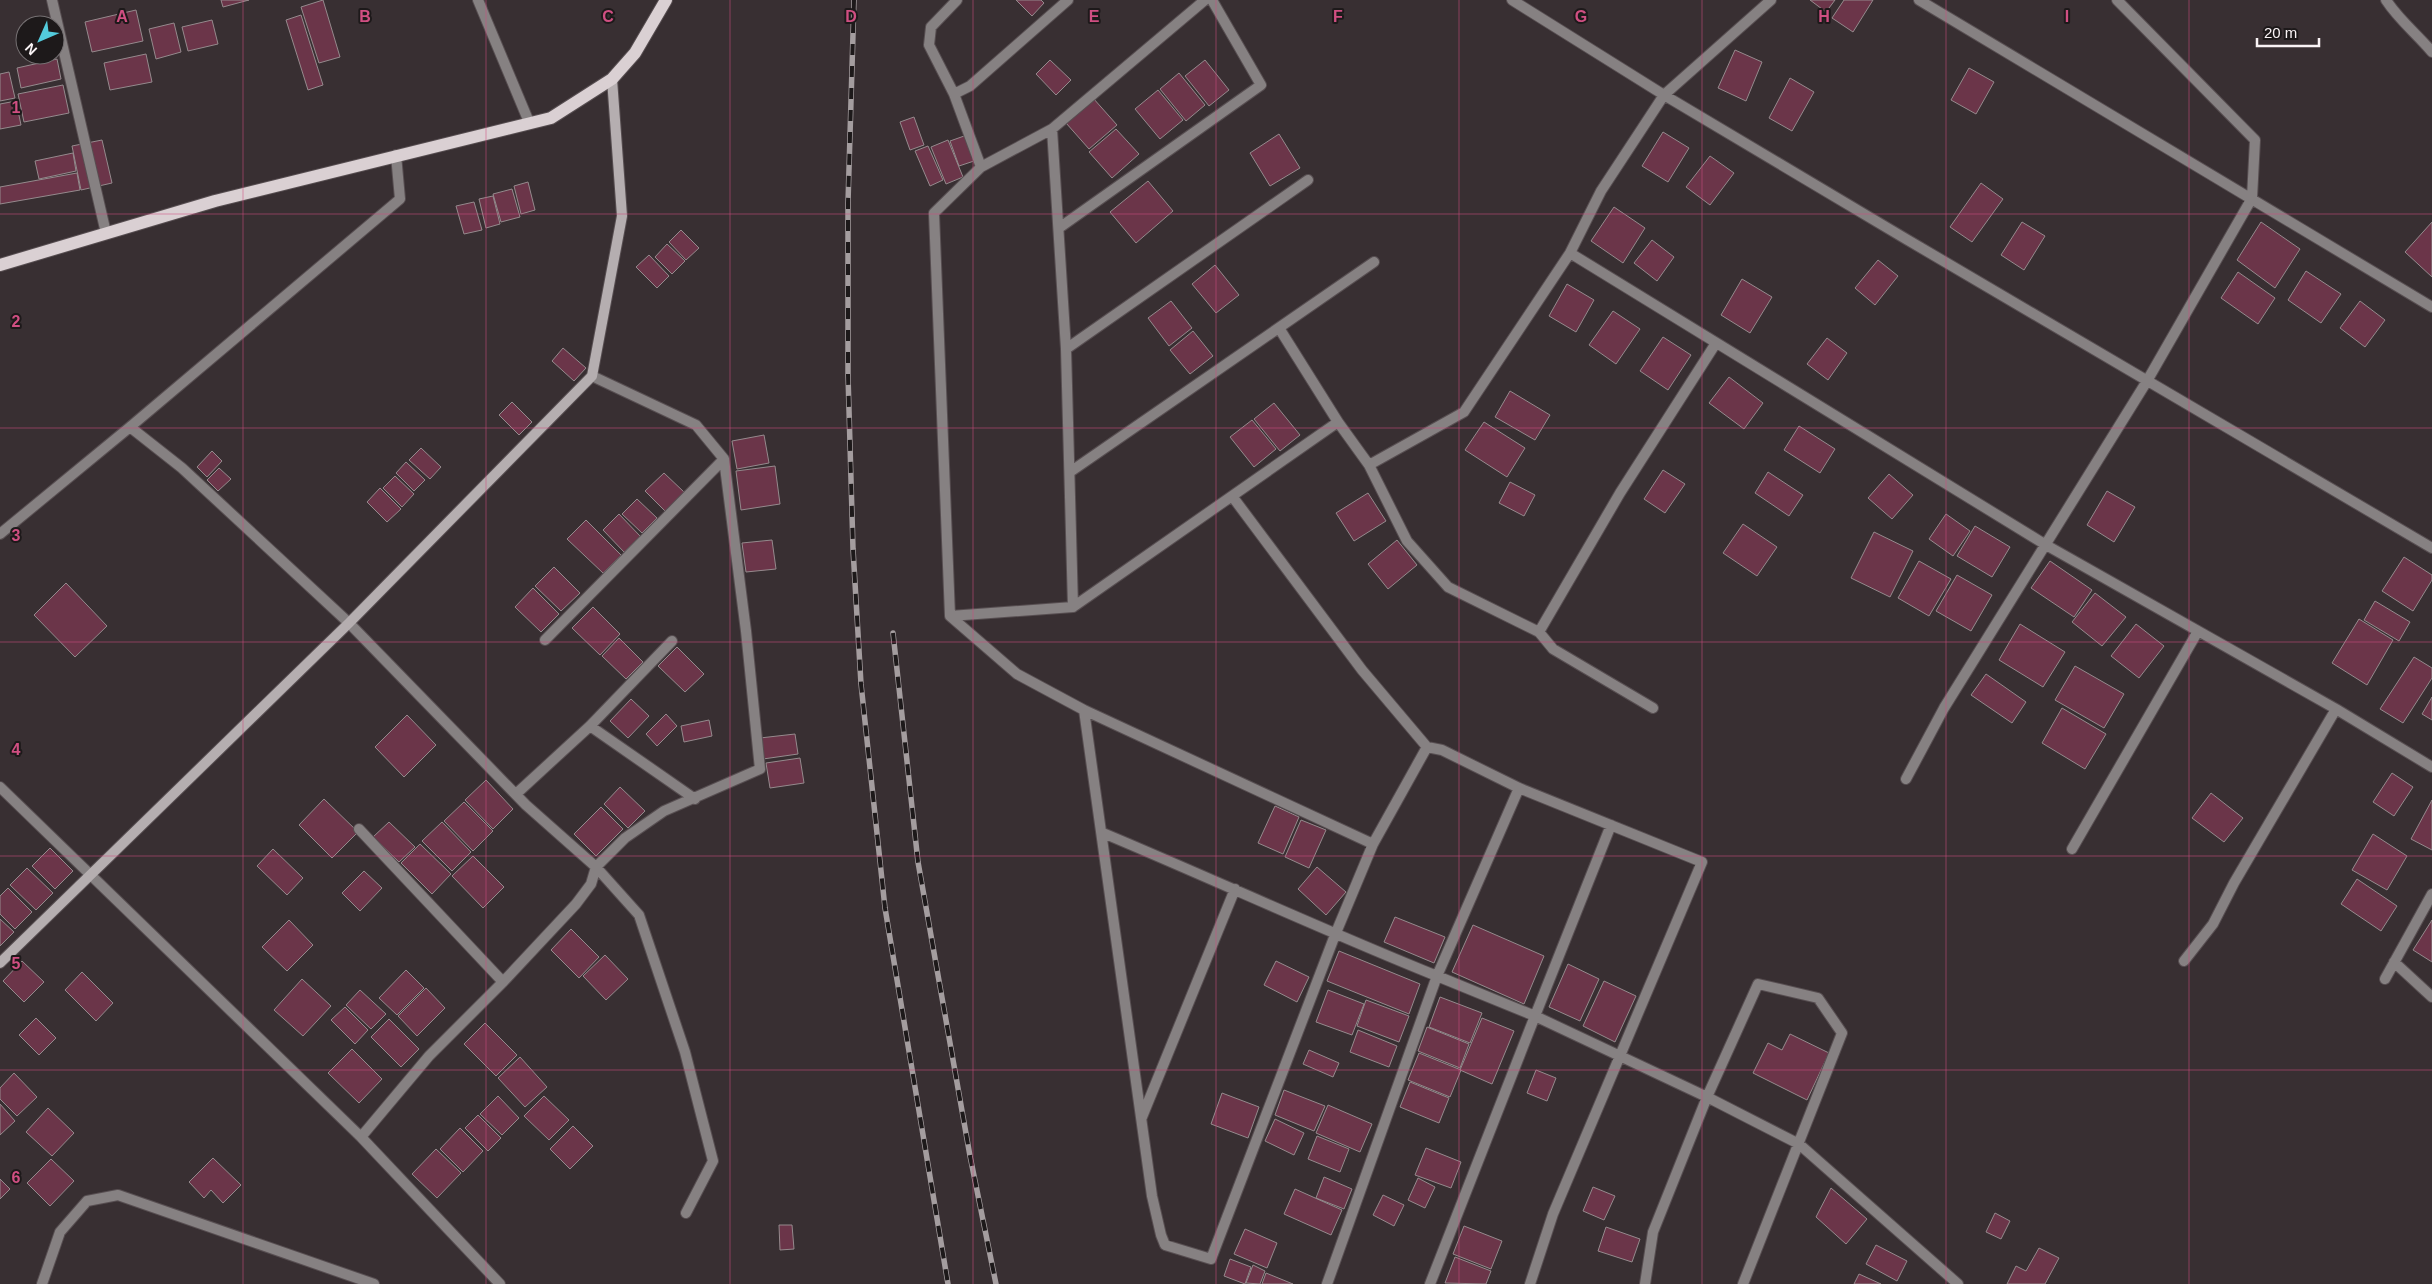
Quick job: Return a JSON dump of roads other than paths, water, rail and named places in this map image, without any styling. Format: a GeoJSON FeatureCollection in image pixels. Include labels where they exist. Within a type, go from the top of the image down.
{"type":"FeatureCollection","features":[{"type":"Feature","properties":{"kind":"main road"},"geometry":{"type":"LineString","coordinates":[[0,265],[215,201],[551,118],[612,79],[635,53],[666,0]]}},
{"type":"Feature","properties":{"kind":"street"},"geometry":{"type":"LineString","coordinates":[[52,0],[106,233]]}},
{"type":"Feature","properties":{"kind":"street"},"geometry":{"type":"LineString","coordinates":[[478,0],[529,122]]}},
{"type":"Feature","properties":{"kind":"street"},"geometry":{"type":"LineString","coordinates":[[957,0],[931,27],[929,45],[954,94],[981,167]]}},
{"type":"Feature","properties":{"kind":"street"},"geometry":{"type":"LineString","coordinates":[[954,94],[970,86],[1068,0]]}},
{"type":"Feature","properties":{"kind":"street"},"geometry":{"type":"LineString","coordinates":[[1205,0],[1052,128],[981,167],[934,213],[950,616],[1017,674],[1084,710],[1373,844]]}},
{"type":"Feature","properties":{"kind":"street"},"geometry":{"type":"LineString","coordinates":[[1058,228],[1261,85],[1212,0]]}},
{"type":"Feature","properties":{"kind":"street"},"geometry":{"type":"LineString","coordinates":[[1369,465],[1464,412],[1570,253],[1601,191],[1664,95],[1771,0]]}},
{"type":"Feature","properties":{"kind":"street"},"geometry":{"type":"LineString","coordinates":[[1919,0],[2252,198],[2432,308]]}},
{"type":"Feature","properties":{"kind":"street"},"geometry":{"type":"LineString","coordinates":[[1906,779],[1944,708],[2147,382],[2252,198],[2255,140],[2117,0]]}},
{"type":"Feature","properties":{"kind":"street"},"geometry":{"type":"LineString","coordinates":[[2386,0],[2399,19],[2417,34],[2432,52]]}},
{"type":"Feature","properties":{"kind":"street"},"geometry":{"type":"LineString","coordinates":[[1518,1],[1664,95],[2147,382],[2432,548]]}},
{"type":"Feature","properties":{"kind":"street"},"geometry":{"type":"LineString","coordinates":[[0,963],[348,623],[592,376],[622,216],[612,79]]}},
{"type":"Feature","properties":{"kind":"street"},"geometry":{"type":"LineString","coordinates":[[1052,128],[1066,349],[1073,607]]}},
{"type":"Feature","properties":{"kind":"street"},"geometry":{"type":"LineString","coordinates":[[0,534],[130,427],[400,198],[396,155]]}},
{"type":"Feature","properties":{"kind":"street"},"geometry":{"type":"LineString","coordinates":[[1066,349],[1308,180]]}},
{"type":"Feature","properties":{"kind":"street"},"geometry":{"type":"LineString","coordinates":[[1570,253],[2046,546],[2336,709],[2432,767]]}},
{"type":"Feature","properties":{"kind":"street"},"geometry":{"type":"LineString","coordinates":[[1070,472],[1374,262]]}},
{"type":"Feature","properties":{"kind":"street"},"geometry":{"type":"LineString","coordinates":[[1279,328],[1338,422],[1369,465],[1407,541],[1448,587],[1539,632],[1553,649],[1653,708]]}},
{"type":"Feature","properties":{"kind":"street"},"geometry":{"type":"LineString","coordinates":[[1539,632],[1620,493],[1716,343]]}},
{"type":"Feature","properties":{"kind":"street"},"geometry":{"type":"LineString","coordinates":[[361,1137],[429,1056],[503,982],[576,904],[591,884],[596,867],[625,838],[664,811],[760,769],[746,631],[724,459],[696,425],[592,376]]}},
{"type":"Feature","properties":{"kind":"street"},"geometry":{"type":"LineString","coordinates":[[950,616],[1073,607],[1338,422]]}},
{"type":"Feature","properties":{"kind":"street"},"geometry":{"type":"LineString","coordinates":[[130,427],[182,468],[348,623],[516,794],[596,867],[639,915],[685,1052],[713,1161],[686,1214]]}},
{"type":"Feature","properties":{"kind":"street"},"geometry":{"type":"LineString","coordinates":[[544,640],[724,459]]}},
{"type":"Feature","properties":{"kind":"street"},"geometry":{"type":"LineString","coordinates":[[1232,496],[1362,670],[1426,747],[1442,750],[1519,788],[1702,862],[1553,1214],[1530,1284]]}},
{"type":"Feature","properties":{"kind":"street"},"geometry":{"type":"LineString","coordinates":[[2072,849],[2198,631]]}},
{"type":"Feature","properties":{"kind":"street"},"geometry":{"type":"LineString","coordinates":[[516,794],[590,726],[672,641]]}},
{"type":"Feature","properties":{"kind":"street"},"geometry":{"type":"LineString","coordinates":[[2184,961],[2213,924],[2234,883],[2336,709]]}},
{"type":"Feature","properties":{"kind":"street"},"geometry":{"type":"LineString","coordinates":[[1084,710],[1103,833],[1152,1196],[1161,1235],[1165,1245],[1211,1259],[1335,935],[1373,844],[1426,747]]}},
{"type":"Feature","properties":{"kind":"street"},"geometry":{"type":"LineString","coordinates":[[590,726],[695,798]]}},
{"type":"Feature","properties":{"kind":"street"},"geometry":{"type":"LineString","coordinates":[[0,786],[92,873],[361,1137],[500,1284]]}},
{"type":"Feature","properties":{"kind":"street"},"geometry":{"type":"LineString","coordinates":[[1328,1284],[1437,976],[1519,788]]}},
{"type":"Feature","properties":{"kind":"street"},"geometry":{"type":"LineString","coordinates":[[1430,1284],[1611,825]]}},
{"type":"Feature","properties":{"kind":"street"},"geometry":{"type":"LineString","coordinates":[[358,829],[503,982]]}},
{"type":"Feature","properties":{"kind":"street"},"geometry":{"type":"LineString","coordinates":[[1103,833],[1235,889],[1335,935],[1535,1016],[1707,1097],[1799,1144],[1958,1284]]}},
{"type":"Feature","properties":{"kind":"street"},"geometry":{"type":"LineString","coordinates":[[1142,1118],[1235,889]]}},
{"type":"Feature","properties":{"kind":"street"},"geometry":{"type":"LineString","coordinates":[[2385,979],[2432,894]]}},
{"type":"Feature","properties":{"kind":"street"},"geometry":{"type":"LineString","coordinates":[[2394,962],[2432,997]]}},
{"type":"Feature","properties":{"kind":"street"},"geometry":{"type":"LineString","coordinates":[[1645,1284],[1652,1232],[1707,1097],[1758,984],[1818,998],[1842,1033],[1743,1284]]}},
{"type":"Feature","properties":{"kind":"street"},"geometry":{"type":"LineString","coordinates":[[42,1284],[60,1232],[87,1201],[118,1195],[374,1284]]}},
{"type":"Feature","properties":{"kind":"railway"},"geometry":{"type":"LineString","coordinates":[[854,0],[848,203],[848,375],[853,549],[861,684],[885,908],[948,1284]]}},
{"type":"Feature","properties":{"kind":"railway"},"geometry":{"type":"LineString","coordinates":[[893,633],[918,862],[970,1156],[996,1284]]}}]}
